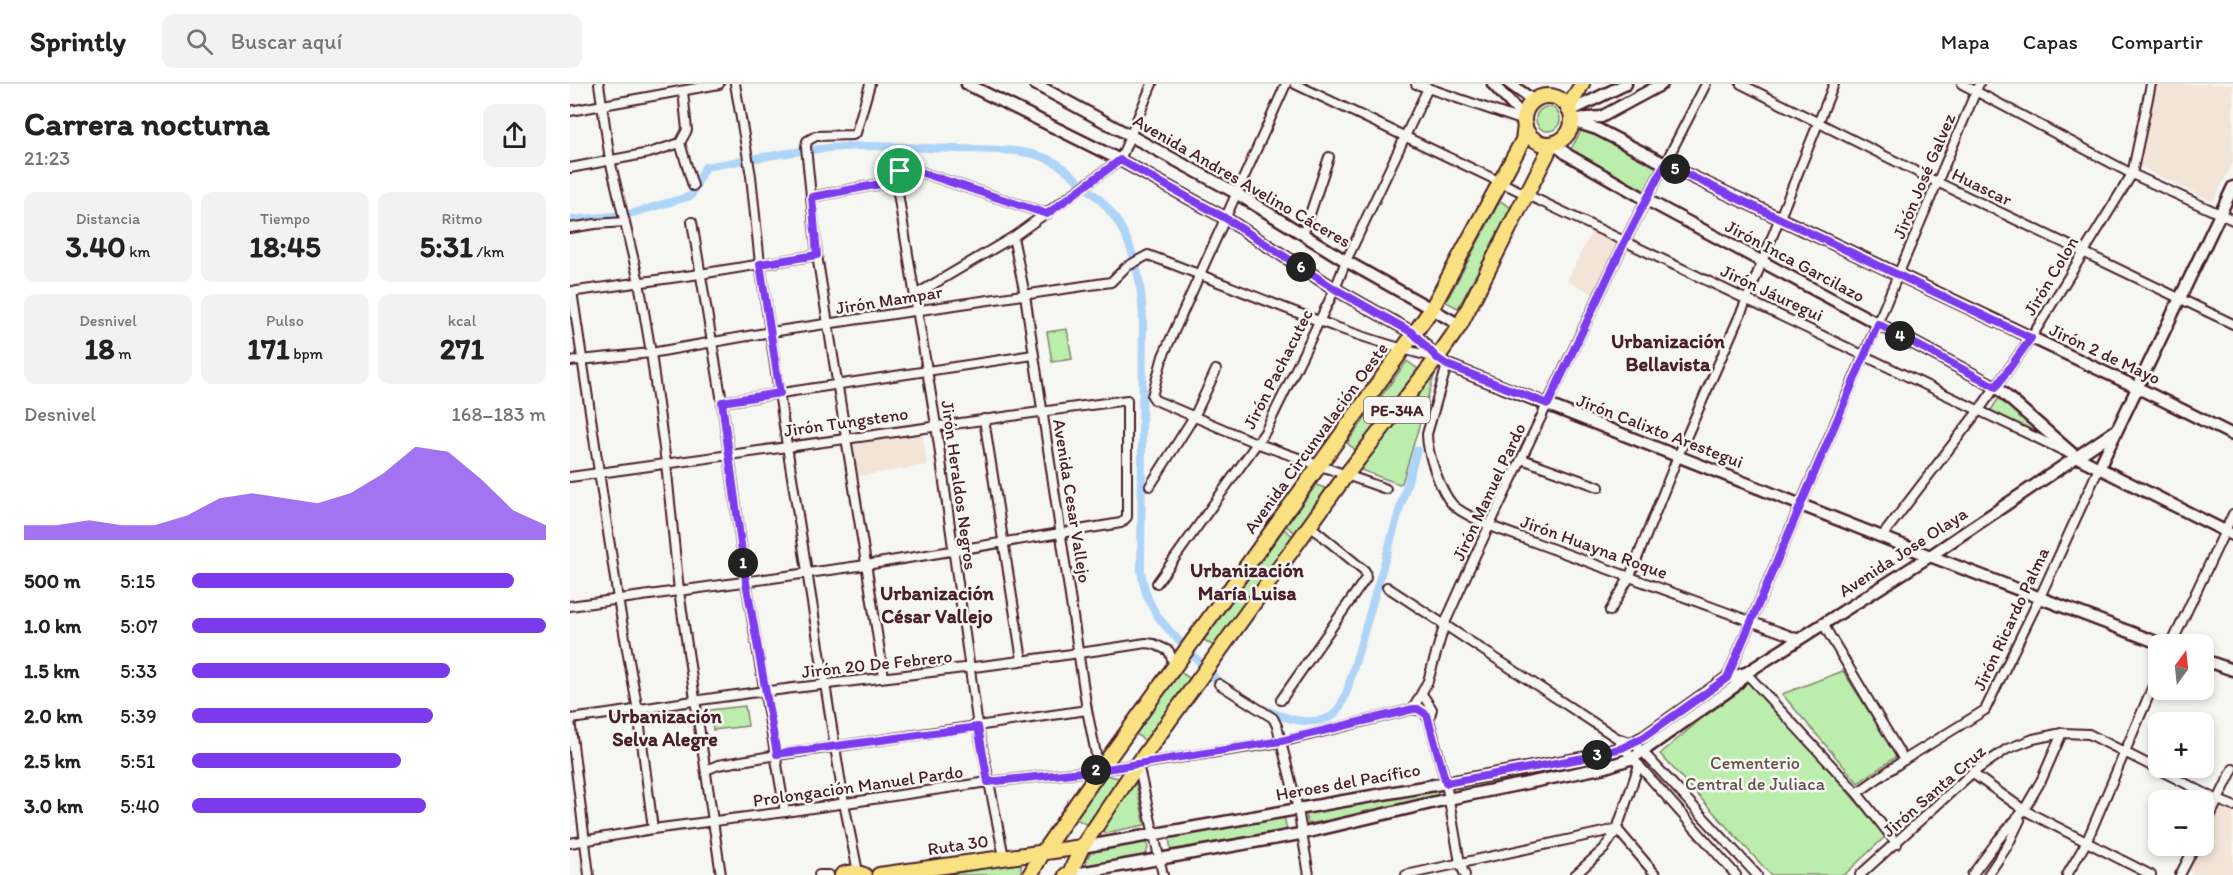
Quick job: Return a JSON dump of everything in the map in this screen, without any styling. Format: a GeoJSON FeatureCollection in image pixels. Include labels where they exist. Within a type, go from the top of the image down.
{"type":"FeatureCollection","features":[{"type":"Feature","properties":{"kind":"highway"},"geometry":{"type":"LineString","coordinates":[[1551,84],[1526,110],[1524,122],[1533,139],[1551,144],[1566,136],[1570,115],[1582,84]]}},
{"type":"Feature","properties":{"kind":"highway"},"geometry":{"type":"LineString","coordinates":[[1537,99],[1556,98],[1570,115]]}},
{"type":"Feature","properties":{"kind":"highway","name":"Avenida Circunvalación Oeste"},"geometry":{"type":"LineString","coordinates":[[1030,875],[1043,852],[1100,770],[1431,309],[1523,140],[1524,122]]}},
{"type":"Feature","properties":{"kind":"highway","name":"PE-34A"},"geometry":{"type":"LineString","coordinates":[[1067,875],[1082,847],[1138,764],[1346,475],[1442,362],[1551,144]]}},
{"type":"Feature","properties":{"kind":"highway","name":"Heroes del Pacífico"},"geometry":{"type":"LineString","coordinates":[[1043,852],[1082,847]]}},
{"type":"Feature","properties":{"kind":"highway","name":"Ruta 30"},"geometry":{"type":"LineString","coordinates":[[879,875],[1043,852]]}},
{"type":"Feature","properties":{"kind":"highway"},"geometry":{"type":"LineString","coordinates":[[842,875],[861,874]]}},
{"type":"Feature","properties":{"kind":"street"},"geometry":{"type":"LineString","coordinates":[[599,84],[610,160],[639,282],[651,353],[666,463],[679,591],[722,875]]}},
{"type":"Feature","properties":{"kind":"street"},"geometry":{"type":"LineString","coordinates":[[570,111],[719,84]]}},
{"type":"Feature","properties":{"kind":"street"},"geometry":{"type":"LineString","coordinates":[[735,84],[752,176],[760,264],[807,573],[844,803],[861,874]]}},
{"type":"Feature","properties":{"kind":"street"},"geometry":{"type":"LineString","coordinates":[[870,84],[856,133],[816,136],[807,141],[806,147],[817,255],[884,677]]}},
{"type":"Feature","properties":{"kind":"street"},"geometry":{"type":"LineString","coordinates":[[967,84],[1120,160],[1225,218],[1335,289],[1413,333],[1442,362]]}},
{"type":"Feature","properties":{"kind":"street"},"geometry":{"type":"LineString","coordinates":[[915,295],[1013,237],[1120,160],[1152,84]]}},
{"type":"Feature","properties":{"kind":"street"},"geometry":{"type":"LineString","coordinates":[[1286,84],[1199,273],[1163,356],[1152,392],[1155,400],[1195,415],[1256,443],[1386,489]]}},
{"type":"Feature","properties":{"kind":"street","name":"Jirón Jáuregui"},"geometry":{"type":"LineString","coordinates":[[1295,84],[2075,456],[2229,533]]}},
{"type":"Feature","properties":{"kind":"street"},"geometry":{"type":"LineString","coordinates":[[1416,84],[1524,122]]}},
{"type":"Feature","properties":{"kind":"street"},"geometry":{"type":"LineString","coordinates":[[1493,84],[1524,122]]}},
{"type":"Feature","properties":{"kind":"street"},"geometry":{"type":"LineString","coordinates":[[1510,84],[1537,99]]}},
{"type":"Feature","properties":{"kind":"street"},"geometry":{"type":"LineString","coordinates":[[1570,115],[1626,84]]}},
{"type":"Feature","properties":{"kind":"street"},"geometry":{"type":"LineString","coordinates":[[1570,115],[1601,117],[1662,84]]}},
{"type":"Feature","properties":{"kind":"street","name":"Jirón Manuel Pardo"},"geometry":{"type":"LineString","coordinates":[[1445,623],[1625,241],[1706,84]]}},
{"type":"Feature","properties":{"kind":"street","name":"Huascar"},"geometry":{"type":"LineString","coordinates":[[1741,84],[1937,182],[2233,324]]}},
{"type":"Feature","properties":{"kind":"street"},"geometry":{"type":"LineString","coordinates":[[1610,610],[1630,576],[1678,456],[1747,299],[1834,84]]}},
{"type":"Feature","properties":{"kind":"street"},"geometry":{"type":"LineString","coordinates":[[1962,84],[1978,87],[2132,174],[2233,220]]}},
{"type":"Feature","properties":{"kind":"street"},"geometry":{"type":"LineString","coordinates":[[2132,174],[2151,84]]}},
{"type":"Feature","properties":{"kind":"street","name":"Avenida Andres Avelino Cáceres"},"geometry":{"type":"LineString","coordinates":[[1038,85],[1236,193],[1346,261],[1460,325]]}},
{"type":"Feature","properties":{"kind":"street","name":"Jirón José Galvez"},"geometry":{"type":"LineString","coordinates":[[1727,678],[1978,87]]}},
{"type":"Feature","properties":{"kind":"street","name":"Jirón Pachacutec"},"geometry":{"type":"LineString","coordinates":[[1157,583],[1265,432],[1320,321],[1428,88]]}},
{"type":"Feature","properties":{"kind":"street"},"geometry":{"type":"LineString","coordinates":[[570,168],[649,153],[680,143],[687,130],[683,92]]}},
{"type":"Feature","properties":{"kind":"street","name":"Jirón 2 de Mayo"},"geometry":{"type":"LineString","coordinates":[[1570,115],[1665,164],[2233,435]]}},
{"type":"Feature","properties":{"kind":"street"},"geometry":{"type":"LineString","coordinates":[[680,143],[693,186]]}},
{"type":"Feature","properties":{"kind":"street","name":"Jirón Inca Garcilazo"},"geometry":{"type":"LineString","coordinates":[[1551,144],[1647,200],[1996,387],[2075,456]]}},
{"type":"Feature","properties":{"kind":"street"},"geometry":{"type":"LineString","coordinates":[[1303,235],[1329,157]]}},
{"type":"Feature","properties":{"kind":"street"},"geometry":{"type":"LineString","coordinates":[[812,197],[896,181],[900,171],[911,169],[1047,214]]}},
{"type":"Feature","properties":{"kind":"street","name":"Jirón Colon"},"geometry":{"type":"LineString","coordinates":[[1882,535],[1979,410],[2031,338],[2132,174]]}},
{"type":"Feature","properties":{"kind":"street","name":"Jirón Heraldos Negros"},"geometry":{"type":"LineString","coordinates":[[896,181],[936,425],[978,727],[1004,857]]}},
{"type":"Feature","properties":{"kind":"street"},"geometry":{"type":"LineString","coordinates":[[2099,468],[2233,187]]}},
{"type":"Feature","properties":{"kind":"street"},"geometry":{"type":"LineString","coordinates":[[570,228],[625,220]]}},
{"type":"Feature","properties":{"kind":"street"},"geometry":{"type":"LineString","coordinates":[[692,222],[722,402],[746,582],[777,754],[785,812]]}},
{"type":"Feature","properties":{"kind":"street","name":"Avenida Cesar Vallejo"},"geometry":{"type":"LineString","coordinates":[[1013,237],[1026,294],[1033,355],[1062,533],[1087,710],[1100,770]]}},
{"type":"Feature","properties":{"kind":"street"},"geometry":{"type":"LineString","coordinates":[[653,829],[638,711],[618,599],[571,291],[700,274],[817,255]]}},
{"type":"Feature","properties":{"kind":"street","name":"Jirón Calixto Arestegui"},"geometry":{"type":"LineString","coordinates":[[1143,256],[1148,255],[1199,273],[1320,321],[1442,362],[2148,639]]}},
{"type":"Feature","properties":{"kind":"street","name":"Jirón Mampar"},"geometry":{"type":"LineString","coordinates":[[570,361],[651,353],[771,332],[1111,282],[1126,267],[1143,256]]}},
{"type":"Feature","properties":{"kind":"street"},"geometry":{"type":"LineString","coordinates":[[722,402],[1033,355]]}},
{"type":"Feature","properties":{"kind":"street","name":"Jirón Huayna Roque"},"geometry":{"type":"LineString","coordinates":[[1442,362],[1427,442],[1438,476],[1453,504],[1490,526],[1799,639]]}},
{"type":"Feature","properties":{"kind":"street"},"geometry":{"type":"LineString","coordinates":[[1150,486],[1195,415],[1216,370]]}},
{"type":"Feature","properties":{"kind":"street","name":"Jirón Tungsteno"},"geometry":{"type":"LineString","coordinates":[[570,477],[1127,400],[1126,517],[1121,523],[1062,533]]}},
{"type":"Feature","properties":{"kind":"street"},"geometry":{"type":"LineString","coordinates":[[984,419],[1022,660]]}},
{"type":"Feature","properties":{"kind":"street","name":"Avenida Jose Olaya"},"geometry":{"type":"LineString","coordinates":[[1746,673],[1930,555],[2115,431]]}},
{"type":"Feature","properties":{"kind":"street"},"geometry":{"type":"LineString","coordinates":[[1522,459],[1599,487]]}},
{"type":"Feature","properties":{"kind":"street","name":"Jirón Ricardo Palma"},"geometry":{"type":"LineString","coordinates":[[1857,793],[1904,760],[1985,710],[2099,468]]}},
{"type":"Feature","properties":{"kind":"street"},"geometry":{"type":"LineString","coordinates":[[2177,634],[2229,533],[2233,514]]}},
{"type":"Feature","properties":{"kind":"street"},"geometry":{"type":"LineString","coordinates":[[1281,700],[1366,578],[1365,571],[1310,526]]}},
{"type":"Feature","properties":{"kind":"street"},"geometry":{"type":"LineString","coordinates":[[570,606],[867,565],[1062,533]]}},
{"type":"Feature","properties":{"kind":"street"},"geometry":{"type":"LineString","coordinates":[[1387,587],[1445,623],[1627,746],[1643,752],[1757,875]]}},
{"type":"Feature","properties":{"kind":"street"},"geometry":{"type":"LineString","coordinates":[[1445,623],[1428,681],[1413,709],[1423,711],[1429,720],[1446,783],[1460,863],[1465,875]]}},
{"type":"Feature","properties":{"kind":"street"},"geometry":{"type":"LineString","coordinates":[[1823,624],[1904,760]]}},
{"type":"Feature","properties":{"kind":"street","name":"Jirón 20 De Febrero"},"geometry":{"type":"LineString","coordinates":[[570,719],[766,691],[970,669],[1146,643],[1169,651],[1177,663]]}},
{"type":"Feature","properties":{"kind":"street"},"geometry":{"type":"LineString","coordinates":[[2214,663],[2233,670]]}},
{"type":"Feature","properties":{"kind":"street"},"geometry":{"type":"LineString","coordinates":[[1746,673],[1857,793],[1896,844]]}},
{"type":"Feature","properties":{"kind":"street","name":"Heroes del Pacífico"},"geometry":{"type":"LineString","coordinates":[[1082,847],[1584,758],[1627,746],[1644,737],[1727,678],[1746,673]]}},
{"type":"Feature","properties":{"kind":"street","name":"Heroes del Pacífico"},"geometry":{"type":"LineString","coordinates":[[1067,875],[1300,834],[1448,799],[1636,762],[1643,752],[1734,687],[1746,673]]}},
{"type":"Feature","properties":{"kind":"street"},"geometry":{"type":"LineString","coordinates":[[1219,684],[1273,718],[1298,809],[1300,834],[1309,875]]}},
{"type":"Feature","properties":{"kind":"street"},"geometry":{"type":"LineString","coordinates":[[1422,694],[1432,709],[1429,720]]}},
{"type":"Feature","properties":{"kind":"street"},"geometry":{"type":"LineString","coordinates":[[2067,875],[2086,843],[2148,697]]}},
{"type":"Feature","properties":{"kind":"street","name":"Prolongación Manuel Pardo"},"geometry":{"type":"LineString","coordinates":[[570,843],[653,829],[988,782],[1138,764],[1281,741],[1413,709]]}},
{"type":"Feature","properties":{"kind":"street"},"geometry":{"type":"LineString","coordinates":[[706,770],[718,765],[777,754],[1087,710]]}},
{"type":"Feature","properties":{"kind":"street"},"geometry":{"type":"LineString","coordinates":[[570,719],[590,875]]}},
{"type":"Feature","properties":{"kind":"street"},"geometry":{"type":"LineString","coordinates":[[1988,875],[2008,845],[2024,810],[2042,779],[2062,733]]}},
{"type":"Feature","properties":{"kind":"street","name":"Jirón Santa Cruz"},"geometry":{"type":"LineString","coordinates":[[1860,875],[1972,773],[2007,749],[2033,739],[2062,733],[2089,735],[2233,806]]}},
{"type":"Feature","properties":{"kind":"street"},"geometry":{"type":"LineString","coordinates":[[1627,746],[1636,762],[1736,875]]}},
{"type":"Feature","properties":{"kind":"street"},"geometry":{"type":"LineString","coordinates":[[1575,875],[1604,849],[1617,829],[1636,762]]}},
{"type":"Feature","properties":{"kind":"street"},"geometry":{"type":"LineString","coordinates":[[1138,764],[1156,835],[1163,875]]}},
{"type":"Feature","properties":{"kind":"street"},"geometry":{"type":"LineString","coordinates":[[2214,808],[2233,769]]}},
{"type":"Feature","properties":{"kind":"street"},"geometry":{"type":"LineString","coordinates":[[1972,773],[2024,810],[2151,875]]}},
{"type":"Feature","properties":{"kind":"street"},"geometry":{"type":"LineString","coordinates":[[1972,875],[2024,810]]}},
{"type":"Feature","properties":{"kind":"street"},"geometry":{"type":"LineString","coordinates":[[1406,875],[1617,829]]}},
{"type":"Feature","properties":{"kind":"street"},"geometry":{"type":"LineString","coordinates":[[1617,829],[1656,875]]}},
{"type":"Feature","properties":{"kind":"street"},"geometry":{"type":"LineString","coordinates":[[2180,875],[2190,856]]}},
{"type":"Feature","properties":{"kind":"street"},"geometry":{"type":"LineString","coordinates":[[819,875],[829,875]]}},
{"type":"Feature","properties":{"kind":"shaded area"},"geometry":{"type":"Polygon","coordinates":[[[2155,84],[2233,84],[2233,162],[2213,202],[2132,163],[2155,84]]]}},
{"type":"Feature","properties":{"kind":"shaded area"},"geometry":{"type":"Polygon","coordinates":[[[1592,231],[1619,244],[1595,295],[1567,281],[1592,231]]]}},
{"type":"Feature","properties":{"kind":"shaded area"},"geometry":{"type":"Polygon","coordinates":[[[920,434],[923,436],[927,465],[854,477],[849,449],[851,444],[920,434]]]}},
{"type":"Feature","properties":{"kind":"shaded area"},"geometry":{"type":"Polygon","coordinates":[[[2220,806],[2233,811],[2233,875],[2196,875],[2187,871],[2195,856],[2214,856],[2214,818],[2220,806]]]}},
{"type":"Feature","properties":{"kind":"green space"},"geometry":{"type":"Polygon","coordinates":[[[1548,107],[1553,108],[1559,114],[1559,124],[1553,130],[1548,131],[1543,130],[1537,124],[1536,119],[1537,114],[1543,108],[1548,107]]]}},
{"type":"Feature","properties":{"kind":"green space"},"geometry":{"type":"Polygon","coordinates":[[[1582,129],[1662,168],[1649,194],[1570,151],[1582,129]]]}},
{"type":"Feature","properties":{"kind":"green space"},"geometry":{"type":"Polygon","coordinates":[[[1500,201],[1512,208],[1458,308],[1446,302],[1500,201]]]}},
{"type":"Feature","properties":{"kind":"green space"},"geometry":{"type":"Polygon","coordinates":[[[1067,329],[1072,359],[1052,362],[1047,332],[1067,329]]]}},
{"type":"Feature","properties":{"kind":"green space"},"geometry":{"type":"Polygon","coordinates":[[[1407,361],[1418,369],[1357,451],[1347,443],[1407,361]]]}},
{"type":"Feature","properties":{"kind":"green space"},"geometry":{"type":"Polygon","coordinates":[[[1432,371],[1435,373],[1402,483],[1399,484],[1358,469],[1432,371]]]}},
{"type":"Feature","properties":{"kind":"green space"},"geometry":{"type":"Polygon","coordinates":[[[2001,395],[2046,437],[2045,439],[1989,413],[2001,395]]]}},
{"type":"Feature","properties":{"kind":"green space"},"geometry":{"type":"Polygon","coordinates":[[[1316,485],[1328,489],[1297,534],[1286,526],[1316,485]]]}},
{"type":"Feature","properties":{"kind":"green space"},"geometry":{"type":"Polygon","coordinates":[[[1284,529],[1294,537],[1215,647],[1204,640],[1284,529]]]}},
{"type":"Feature","properties":{"kind":"green space"},"geometry":{"type":"Polygon","coordinates":[[[1843,671],[1897,756],[1858,783],[1782,694],[1843,671]]]}},
{"type":"Feature","properties":{"kind":"green space"},"geometry":{"type":"Polygon","coordinates":[[[1180,672],[1191,679],[1147,742],[1136,734],[1180,672]]]}},
{"type":"Feature","properties":{"kind":"green space","name":"Cementerio Central de Juliaca"},"geometry":{"type":"Polygon","coordinates":[[[1749,678],[1886,836],[1844,875],[1771,875],[1660,754],[1749,678]]]}},
{"type":"Feature","properties":{"kind":"green space"},"geometry":{"type":"Polygon","coordinates":[[[745,706],[748,726],[713,730],[710,710],[745,706]]]}},
{"type":"Feature","properties":{"kind":"green space"},"geometry":{"type":"Polygon","coordinates":[[[1604,756],[1606,765],[1459,794],[1457,785],[1604,756]]]}},
{"type":"Feature","properties":{"kind":"green space"},"geometry":{"type":"Polygon","coordinates":[[[1105,775],[1119,778],[1087,825],[1073,817],[1105,775]]]}},
{"type":"Feature","properties":{"kind":"green space"},"geometry":{"type":"Polygon","coordinates":[[[1136,784],[1145,825],[1105,833],[1102,829],[1136,784]]]}},
{"type":"Feature","properties":{"kind":"green space"},"geometry":{"type":"Polygon","coordinates":[[[1437,788],[1439,799],[1308,824],[1306,813],[1437,788]]]}},
{"type":"Feature","properties":{"kind":"green space"},"geometry":{"type":"Polygon","coordinates":[[[1284,816],[1287,831],[1171,852],[1169,837],[1284,816]]]}},
{"type":"Feature","properties":{"kind":"green space"},"geometry":{"type":"Polygon","coordinates":[[[1147,843],[1148,849],[1145,855],[1088,866],[1085,862],[1092,850],[1147,843]]]}},
{"type":"Feature","properties":{"kind":"green space"},"geometry":{"type":"Polygon","coordinates":[[[1021,862],[1021,875],[944,875],[1021,862]]]}},
{"type":"Feature","properties":{"kind":"waterway"},"geometry":{"type":"LineString","coordinates":[[570,220],[626,215],[691,196],[705,167],[824,148],[876,146],[1004,150],[1039,156],[1064,168],[1098,198],[1122,229],[1134,258],[1141,289],[1143,321],[1141,570],[1147,597],[1166,627],[1225,686]]}},
{"type":"Feature","properties":{"kind":"waterway"},"geometry":{"type":"LineString","coordinates":[[1261,708],[1294,719],[1311,721],[1328,718],[1340,707],[1347,691],[1417,450]]}},
{"type":"Feature","properties":{"kind":"district","name":"Urbanización Bellavista"},"geometry":{"type":"Point","coordinates":[1668,352]}},
{"type":"Feature","properties":{"kind":"district","name":"Urbanización María Luisa"},"geometry":{"type":"Point","coordinates":[1247,582]}},
{"type":"Feature","properties":{"kind":"district","name":"Urbanización César Vallejo"},"geometry":{"type":"Point","coordinates":[937,604]}},
{"type":"Feature","properties":{"kind":"district","name":"Urbanización Selva Alegre"},"geometry":{"type":"Point","coordinates":[665,728]}},
{"type":"Feature","properties":{"kind":"route"},"geometry":{"type":"LineString","coordinates":[[1120,160],[1225,218],[1335,289],[1413,333],[1447,365],[1548,404],[1625,241],[1665,164],[2031,338],[1996,387],[1878,324],[1727,678],[1644,737],[1622,748],[1584,758],[1446,783],[1427,715],[1423,711],[1413,709],[1281,741],[1100,770],[988,782],[978,727],[777,754],[746,582],[722,402],[780,393],[760,264],[817,255],[812,197],[896,181],[900,171],[911,169],[1047,214],[1120,160]]}}]}
